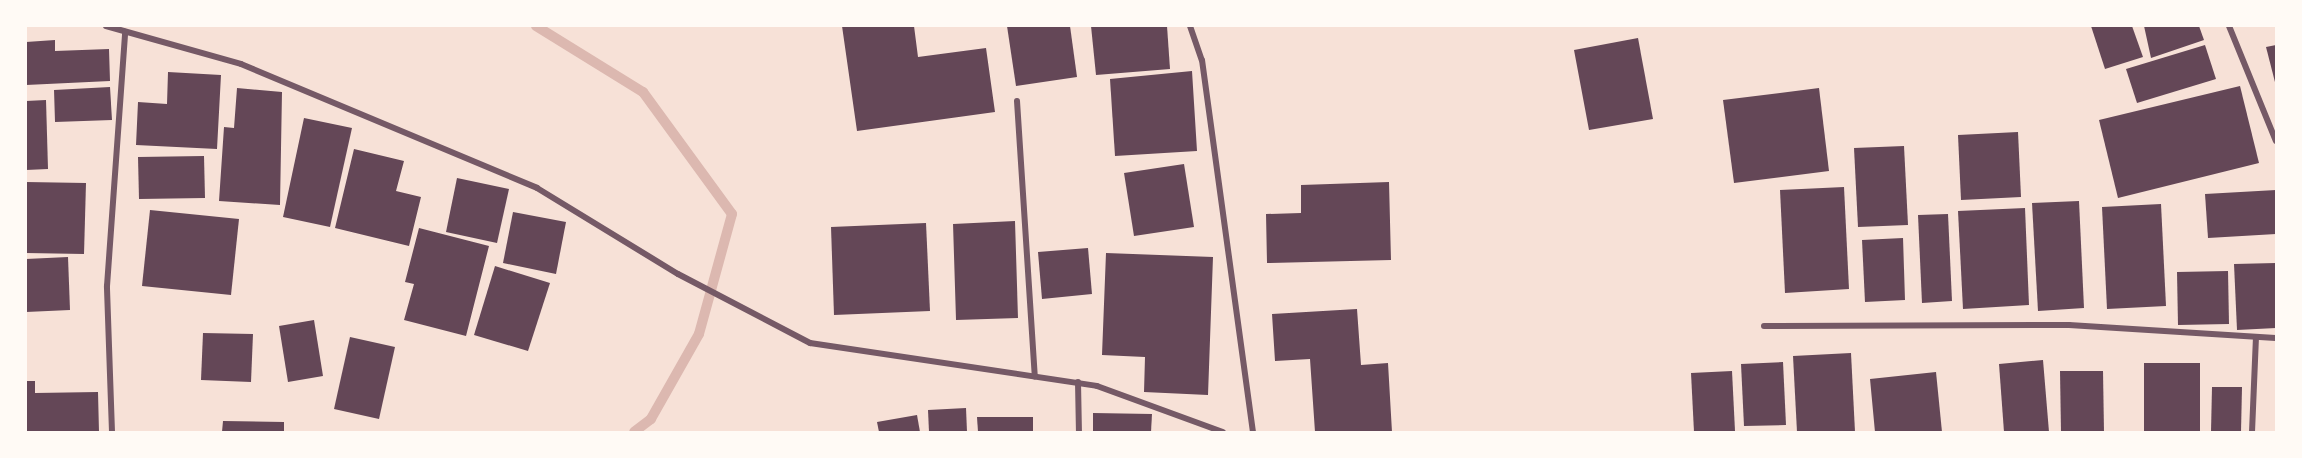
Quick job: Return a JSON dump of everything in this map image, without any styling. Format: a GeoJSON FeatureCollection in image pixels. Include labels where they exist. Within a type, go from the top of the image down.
{"type":"FeatureCollection","features":[{"type":"Feature","properties":{"kind":"street"},"geometry":{"type":"LineString","coordinates":[[106,26],[241,64],[537,188],[678,274],[810,343],[878,351],[1078,382],[1223,432]]}},
{"type":"Feature","properties":{"kind":"street"},"geometry":{"type":"LineString","coordinates":[[1190,26],[1202,60],[1253,432]]}},
{"type":"Feature","properties":{"kind":"street"},"geometry":{"type":"LineString","coordinates":[[2229,26],[2277,141]]}},
{"type":"Feature","properties":{"kind":"street"},"geometry":{"type":"LineString","coordinates":[[112,432],[107,286],[125,32]]}},
{"type":"Feature","properties":{"kind":"street"},"geometry":{"type":"LineString","coordinates":[[1017,101],[1035,376]]}},
{"type":"Feature","properties":{"kind":"street"},"geometry":{"type":"LineString","coordinates":[[1764,326],[2069,325],[2277,338]]}},
{"type":"Feature","properties":{"kind":"street"},"geometry":{"type":"LineString","coordinates":[[2252,432],[2256,338]]}},
{"type":"Feature","properties":{"kind":"street"},"geometry":{"type":"LineString","coordinates":[[1078,382],[1079,432]]}},
{"type":"Feature","properties":{"kind":"building"},"geometry":{"type":"Polygon","coordinates":[[[842,26],[914,26],[918,57],[986,48],[995,112],[857,131],[842,26]]]}},
{"type":"Feature","properties":{"kind":"building"},"geometry":{"type":"Polygon","coordinates":[[[1007,26],[1070,26],[1077,77],[1016,86],[1007,26]]]}},
{"type":"Feature","properties":{"kind":"building"},"geometry":{"type":"Polygon","coordinates":[[[1091,26],[1167,26],[1170,69],[1096,75],[1091,26]]]}},
{"type":"Feature","properties":{"kind":"building"},"geometry":{"type":"Polygon","coordinates":[[[2091,26],[2132,26],[2143,57],[2105,69],[2091,26]]]}},
{"type":"Feature","properties":{"kind":"building"},"geometry":{"type":"Polygon","coordinates":[[[2144,26],[2199,26],[2204,40],[2151,58],[2144,26]]]}},
{"type":"Feature","properties":{"kind":"building"},"geometry":{"type":"Polygon","coordinates":[[[1638,38],[1653,119],[1589,130],[1574,50],[1638,38]]]}},
{"type":"Feature","properties":{"kind":"building"},"geometry":{"type":"Polygon","coordinates":[[[55,40],[55,51],[109,49],[110,81],[26,85],[26,42],[55,40]]]}},
{"type":"Feature","properties":{"kind":"building"},"geometry":{"type":"Polygon","coordinates":[[[2205,45],[2216,79],[2137,103],[2126,69],[2205,45]]]}},
{"type":"Feature","properties":{"kind":"building"},"geometry":{"type":"Polygon","coordinates":[[[2276,45],[2276,86],[2266,47],[2276,45]]]}},
{"type":"Feature","properties":{"kind":"building"},"geometry":{"type":"Polygon","coordinates":[[[1192,71],[1197,151],[1115,156],[1110,79],[1192,71]]]}},
{"type":"Feature","properties":{"kind":"building"},"geometry":{"type":"Polygon","coordinates":[[[168,72],[221,75],[217,149],[136,145],[138,102],[167,104],[168,72]]]}},
{"type":"Feature","properties":{"kind":"building"},"geometry":{"type":"Polygon","coordinates":[[[2240,86],[2259,163],[2118,198],[2099,120],[2240,86]]]}},
{"type":"Feature","properties":{"kind":"building"},"geometry":{"type":"Polygon","coordinates":[[[110,87],[112,120],[55,122],[54,90],[110,87]]]}},
{"type":"Feature","properties":{"kind":"building"},"geometry":{"type":"Polygon","coordinates":[[[237,88],[282,92],[280,205],[219,201],[224,127],[234,128],[237,88]]]}},
{"type":"Feature","properties":{"kind":"building"},"geometry":{"type":"Polygon","coordinates":[[[1819,88],[1829,171],[1734,183],[1723,100],[1819,88]]]}},
{"type":"Feature","properties":{"kind":"building"},"geometry":{"type":"Polygon","coordinates":[[[46,100],[48,169],[26,170],[26,101],[46,100]]]}},
{"type":"Feature","properties":{"kind":"building"},"geometry":{"type":"Polygon","coordinates":[[[304,118],[352,128],[330,227],[283,217],[304,118]]]}},
{"type":"Feature","properties":{"kind":"building"},"geometry":{"type":"Polygon","coordinates":[[[2018,132],[2021,197],[1961,200],[1958,135],[2018,132]]]}},
{"type":"Feature","properties":{"kind":"building"},"geometry":{"type":"Polygon","coordinates":[[[1904,146],[1908,225],[1858,227],[1854,148],[1904,146]]]}},
{"type":"Feature","properties":{"kind":"building"},"geometry":{"type":"Polygon","coordinates":[[[354,149],[404,161],[396,191],[421,197],[409,246],[335,228],[354,149]]]}},
{"type":"Feature","properties":{"kind":"building"},"geometry":{"type":"Polygon","coordinates":[[[204,156],[205,198],[139,199],[138,157],[204,156]]]}},
{"type":"Feature","properties":{"kind":"building"},"geometry":{"type":"Polygon","coordinates":[[[1184,164],[1194,227],[1134,236],[1124,173],[1184,164]]]}},
{"type":"Feature","properties":{"kind":"building"},"geometry":{"type":"Polygon","coordinates":[[[457,178],[509,189],[497,243],[446,232],[457,178]]]}},
{"type":"Feature","properties":{"kind":"building"},"geometry":{"type":"Polygon","coordinates":[[[26,182],[86,183],[84,254],[26,253],[26,182]]]}},
{"type":"Feature","properties":{"kind":"building"},"geometry":{"type":"Polygon","coordinates":[[[1389,182],[1391,260],[1267,263],[1266,214],[1301,213],[1301,185],[1389,182]]]}},
{"type":"Feature","properties":{"kind":"building"},"geometry":{"type":"Polygon","coordinates":[[[1844,187],[1849,289],[1785,293],[1780,190],[1844,187]]]}},
{"type":"Feature","properties":{"kind":"building"},"geometry":{"type":"Polygon","coordinates":[[[2276,190],[2276,234],[2208,238],[2205,194],[2276,190]]]}},
{"type":"Feature","properties":{"kind":"building"},"geometry":{"type":"Polygon","coordinates":[[[2079,201],[2084,308],[2038,311],[2032,203],[2079,201]]]}},
{"type":"Feature","properties":{"kind":"building"},"geometry":{"type":"Polygon","coordinates":[[[2161,204],[2166,306],[2107,309],[2102,207],[2161,204]]]}},
{"type":"Feature","properties":{"kind":"building"},"geometry":{"type":"Polygon","coordinates":[[[2025,208],[2029,305],[1963,309],[1958,211],[2025,208]]]}},
{"type":"Feature","properties":{"kind":"building"},"geometry":{"type":"Polygon","coordinates":[[[150,210],[239,219],[231,295],[142,286],[150,210]]]}},
{"type":"Feature","properties":{"kind":"building"},"geometry":{"type":"Polygon","coordinates":[[[513,212],[566,222],[556,274],[503,263],[513,212]]]}},
{"type":"Feature","properties":{"kind":"building"},"geometry":{"type":"Polygon","coordinates":[[[1948,214],[1952,301],[1922,303],[1918,215],[1948,214]]]}},
{"type":"Feature","properties":{"kind":"building"},"geometry":{"type":"Polygon","coordinates":[[[1015,221],[1018,318],[956,320],[953,224],[1015,221]]]}},
{"type":"Feature","properties":{"kind":"building"},"geometry":{"type":"Polygon","coordinates":[[[926,223],[930,311],[834,315],[831,227],[926,223]]]}},
{"type":"Feature","properties":{"kind":"building"},"geometry":{"type":"Polygon","coordinates":[[[419,228],[489,246],[466,336],[404,320],[414,284],[405,282],[419,228]]]}},
{"type":"Feature","properties":{"kind":"building"},"geometry":{"type":"Polygon","coordinates":[[[1903,238],[1905,300],[1865,302],[1862,240],[1903,238]]]}},
{"type":"Feature","properties":{"kind":"building"},"geometry":{"type":"Polygon","coordinates":[[[1088,248],[1092,294],[1042,299],[1038,252],[1088,248]]]}},
{"type":"Feature","properties":{"kind":"building"},"geometry":{"type":"Polygon","coordinates":[[[1106,253],[1213,257],[1208,395],[1144,392],[1145,357],[1102,355],[1106,253]]]}},
{"type":"Feature","properties":{"kind":"building"},"geometry":{"type":"Polygon","coordinates":[[[68,257],[70,310],[26,312],[26,259],[68,257]]]}},
{"type":"Feature","properties":{"kind":"building"},"geometry":{"type":"Polygon","coordinates":[[[2276,263],[2276,328],[2237,330],[2234,264],[2276,263]]]}},
{"type":"Feature","properties":{"kind":"building"},"geometry":{"type":"Polygon","coordinates":[[[495,266],[550,283],[528,351],[474,335],[495,266]]]}},
{"type":"Feature","properties":{"kind":"building"},"geometry":{"type":"Polygon","coordinates":[[[2228,271],[2229,324],[2178,325],[2177,272],[2228,271]]]}},
{"type":"Feature","properties":{"kind":"building"},"geometry":{"type":"Polygon","coordinates":[[[1357,309],[1361,365],[1388,363],[1392,432],[1315,432],[1310,359],[1275,361],[1272,314],[1357,309]]]}},
{"type":"Feature","properties":{"kind":"building"},"geometry":{"type":"Polygon","coordinates":[[[314,320],[323,376],[288,382],[279,326],[314,320]]]}},
{"type":"Feature","properties":{"kind":"building"},"geometry":{"type":"Polygon","coordinates":[[[203,333],[253,334],[251,382],[201,380],[203,333]]]}},
{"type":"Feature","properties":{"kind":"building"},"geometry":{"type":"Polygon","coordinates":[[[350,337],[395,347],[379,419],[334,409],[350,337]]]}},
{"type":"Feature","properties":{"kind":"building"},"geometry":{"type":"Polygon","coordinates":[[[1851,353],[1855,432],[1797,432],[1793,356],[1851,353]]]}},
{"type":"Feature","properties":{"kind":"building"},"geometry":{"type":"Polygon","coordinates":[[[2043,360],[2049,432],[2004,432],[1999,364],[2043,360]]]}},
{"type":"Feature","properties":{"kind":"building"},"geometry":{"type":"Polygon","coordinates":[[[1783,362],[1786,425],[1744,426],[1741,364],[1783,362]]]}},
{"type":"Feature","properties":{"kind":"building"},"geometry":{"type":"Polygon","coordinates":[[[2144,363],[2200,363],[2200,432],[2144,432],[2144,363]]]}},
{"type":"Feature","properties":{"kind":"building"},"geometry":{"type":"Polygon","coordinates":[[[1732,371],[1735,431],[1694,432],[1691,373],[1732,371]]]}},
{"type":"Feature","properties":{"kind":"building"},"geometry":{"type":"Polygon","coordinates":[[[2060,371],[2103,371],[2104,432],[2061,432],[2060,371]]]}},
{"type":"Feature","properties":{"kind":"building"},"geometry":{"type":"Polygon","coordinates":[[[1936,372],[1942,432],[1875,432],[1870,379],[1936,372]]]}},
{"type":"Feature","properties":{"kind":"building"},"geometry":{"type":"Polygon","coordinates":[[[26,381],[35,381],[35,393],[98,392],[99,432],[26,432],[26,381]]]}},
{"type":"Feature","properties":{"kind":"building"},"geometry":{"type":"Polygon","coordinates":[[[2212,387],[2242,387],[2241,432],[2211,432],[2212,387]]]}},
{"type":"Feature","properties":{"kind":"building"},"geometry":{"type":"Polygon","coordinates":[[[966,408],[967,432],[929,432],[928,410],[966,408]]]}},
{"type":"Feature","properties":{"kind":"building"},"geometry":{"type":"Polygon","coordinates":[[[1093,413],[1152,414],[1151,432],[1093,432],[1093,413]]]}},
{"type":"Feature","properties":{"kind":"building"},"geometry":{"type":"Polygon","coordinates":[[[917,415],[920,432],[879,432],[877,422],[917,415]]]}},
{"type":"Feature","properties":{"kind":"building"},"geometry":{"type":"Polygon","coordinates":[[[977,417],[1033,417],[1033,432],[978,432],[977,417]]]}},
{"type":"Feature","properties":{"kind":"building"},"geometry":{"type":"Polygon","coordinates":[[[223,421],[284,422],[284,432],[222,432],[223,421]]]}},
{"type":"Feature","properties":{"kind":"waterway"},"geometry":{"type":"LineString","coordinates":[[536,26],[643,92],[732,214],[699,334],[651,419],[634,432]]}}]}
